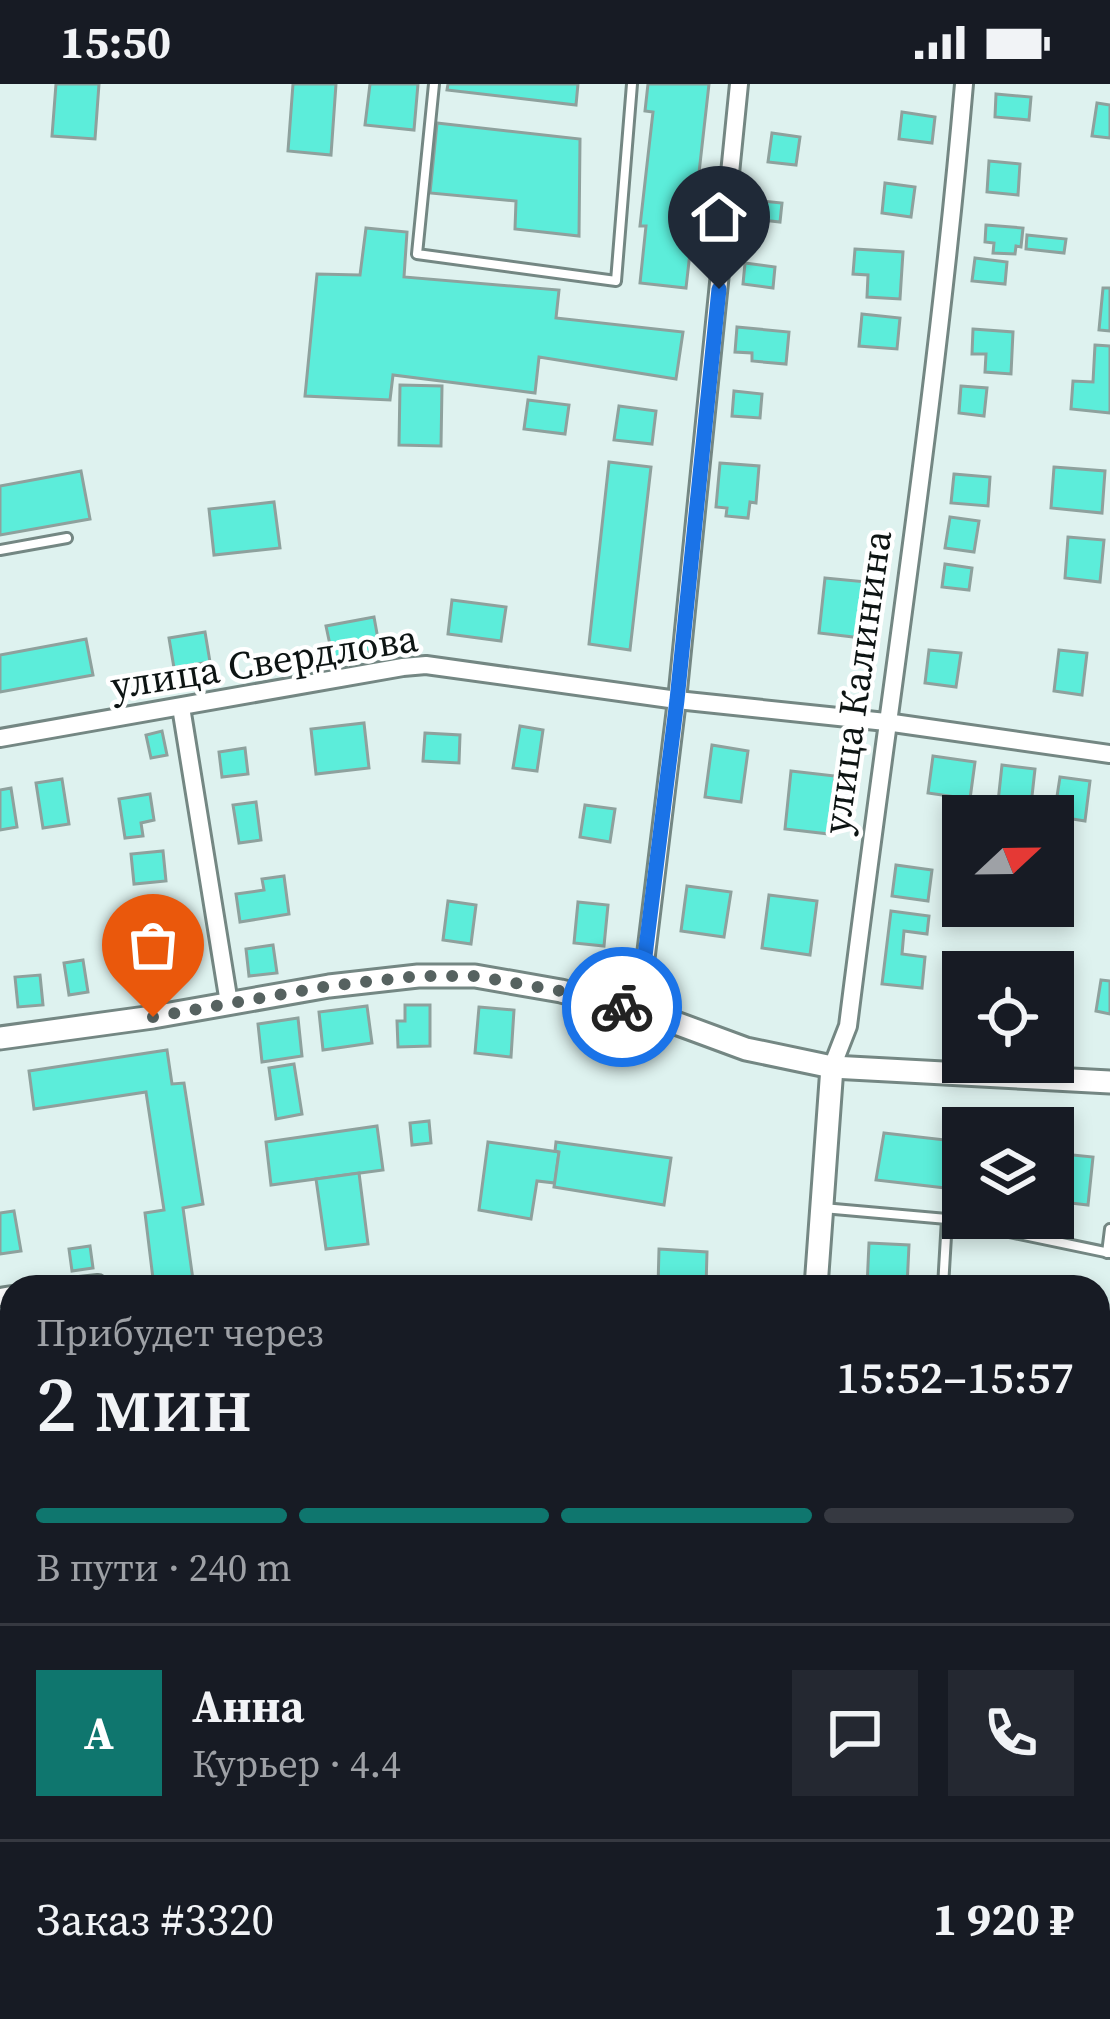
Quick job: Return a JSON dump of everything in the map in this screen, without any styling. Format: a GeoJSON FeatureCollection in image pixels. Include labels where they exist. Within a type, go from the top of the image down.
{"type":"FeatureCollection","features":[{"type":"Feature","properties":{"kind":"street"},"geometry":{"type":"LineString","coordinates":[[638,1012],[677,700],[739,84]]}},
{"type":"Feature","properties":{"kind":"street","name":"улица Калинина"},"geometry":{"type":"LineString","coordinates":[[817,1275],[832,1066],[848,1026],[915,516],[964,84]]}},
{"type":"Feature","properties":{"kind":"street","name":"улица Свердлова"},"geometry":{"type":"LineString","coordinates":[[0,738],[426,665],[1110,754]]}},
{"type":"Feature","properties":{"kind":"street"},"geometry":{"type":"LineString","coordinates":[[181,707],[229,1003]]}},
{"type":"Feature","properties":{"kind":"street"},"geometry":{"type":"LineString","coordinates":[[0,1038],[329,986],[475,976],[561,991],[746,1049],[832,1066],[1110,1082]]}},
{"type":"Feature","properties":{"kind":"lane"},"geometry":{"type":"LineString","coordinates":[[434,84],[417,254],[616,281],[632,84]]}},
{"type":"Feature","properties":{"kind":"lane"},"geometry":{"type":"LineString","coordinates":[[0,550],[67,538]]}},
{"type":"Feature","properties":{"kind":"lane"},"geometry":{"type":"LineString","coordinates":[[822,1208],[942,1219]]}},
{"type":"Feature","properties":{"kind":"lane"},"geometry":{"type":"LineString","coordinates":[[1042,1239],[1108,1253],[1110,1229]]}},
{"type":"Feature","properties":{"kind":"lane"},"geometry":{"type":"LineString","coordinates":[[944,1275],[946,1239]]}},
{"type":"Feature","properties":{"kind":"building"},"geometry":{"type":"Polygon","coordinates":[[[56,84],[99,84],[95,139],[52,136],[56,84]]]}},
{"type":"Feature","properties":{"kind":"building"},"geometry":{"type":"Polygon","coordinates":[[[293,84],[336,84],[331,155],[288,151],[293,84]]]}},
{"type":"Feature","properties":{"kind":"building"},"geometry":{"type":"Polygon","coordinates":[[[370,84],[418,84],[414,130],[365,125],[370,84]]]}},
{"type":"Feature","properties":{"kind":"building"},"geometry":{"type":"Polygon","coordinates":[[[448,84],[578,84],[576,105],[447,90],[448,84]]]}},
{"type":"Feature","properties":{"kind":"building"},"geometry":{"type":"Polygon","coordinates":[[[648,84],[709,84],[686,288],[640,283],[646,226],[640,226],[653,112],[645,111],[648,84]]]}},
{"type":"Feature","properties":{"kind":"building"},"geometry":{"type":"Polygon","coordinates":[[[996,94],[1031,97],[1029,120],[995,117],[996,94]]]}},
{"type":"Feature","properties":{"kind":"building"},"geometry":{"type":"Polygon","coordinates":[[[1097,103],[1110,105],[1110,138],[1092,136],[1097,103]]]}},
{"type":"Feature","properties":{"kind":"building"},"geometry":{"type":"Polygon","coordinates":[[[902,112],[935,117],[932,143],[899,139],[902,112]]]}},
{"type":"Feature","properties":{"kind":"building"},"geometry":{"type":"Polygon","coordinates":[[[437,123],[580,139],[579,236],[515,229],[516,201],[430,193],[437,123]]]}},
{"type":"Feature","properties":{"kind":"building"},"geometry":{"type":"Polygon","coordinates":[[[772,133],[800,137],[796,165],[768,162],[772,133]]]}},
{"type":"Feature","properties":{"kind":"building"},"geometry":{"type":"Polygon","coordinates":[[[989,161],[1020,164],[1018,195],[987,192],[989,161]]]}},
{"type":"Feature","properties":{"kind":"building"},"geometry":{"type":"Polygon","coordinates":[[[885,183],[915,187],[911,217],[882,213],[885,183]]]}},
{"type":"Feature","properties":{"kind":"building"},"geometry":{"type":"Polygon","coordinates":[[[753,200],[782,203],[780,222],[752,219],[753,200]]]}},
{"type":"Feature","properties":{"kind":"building"},"geometry":{"type":"Polygon","coordinates":[[[986,225],[1023,228],[1021,247],[1016,246],[1015,254],[993,253],[994,243],[985,242],[986,225]]]}},
{"type":"Feature","properties":{"kind":"building"},"geometry":{"type":"Polygon","coordinates":[[[366,228],[407,232],[404,277],[559,290],[556,318],[683,332],[676,379],[539,357],[535,393],[393,375],[390,400],[305,396],[317,274],[360,275],[366,228]]]}},
{"type":"Feature","properties":{"kind":"building"},"geometry":{"type":"Polygon","coordinates":[[[1027,235],[1066,239],[1064,253],[1026,249],[1027,235]]]}},
{"type":"Feature","properties":{"kind":"building"},"geometry":{"type":"Polygon","coordinates":[[[855,249],[903,252],[900,299],[867,297],[868,275],[853,274],[855,249]]]}},
{"type":"Feature","properties":{"kind":"building"},"geometry":{"type":"Polygon","coordinates":[[[975,258],[1007,262],[1005,284],[972,281],[975,258]]]}},
{"type":"Feature","properties":{"kind":"building"},"geometry":{"type":"Polygon","coordinates":[[[745,263],[775,267],[773,288],[743,284],[745,263]]]}},
{"type":"Feature","properties":{"kind":"building"},"geometry":{"type":"Polygon","coordinates":[[[1103,288],[1110,288],[1110,331],[1099,330],[1103,288]]]}},
{"type":"Feature","properties":{"kind":"building"},"geometry":{"type":"Polygon","coordinates":[[[862,314],[900,318],[897,349],[859,346],[862,314]]]}},
{"type":"Feature","properties":{"kind":"building"},"geometry":{"type":"Polygon","coordinates":[[[737,327],[789,332],[786,364],[752,361],[752,353],[735,352],[737,327]]]}},
{"type":"Feature","properties":{"kind":"building"},"geometry":{"type":"Polygon","coordinates":[[[973,329],[1013,332],[1011,374],[985,372],[986,354],[972,354],[973,329]]]}},
{"type":"Feature","properties":{"kind":"building"},"geometry":{"type":"Polygon","coordinates":[[[1095,345],[1110,346],[1110,413],[1071,409],[1073,381],[1093,382],[1095,345]]]}},
{"type":"Feature","properties":{"kind":"building"},"geometry":{"type":"Polygon","coordinates":[[[400,385],[442,386],[441,446],[399,445],[400,385]]]}},
{"type":"Feature","properties":{"kind":"building"},"geometry":{"type":"Polygon","coordinates":[[[961,386],[987,388],[984,416],[959,413],[961,386]]]}},
{"type":"Feature","properties":{"kind":"building"},"geometry":{"type":"Polygon","coordinates":[[[734,391],[762,394],[760,418],[732,416],[734,391]]]}},
{"type":"Feature","properties":{"kind":"building"},"geometry":{"type":"Polygon","coordinates":[[[528,400],[569,405],[565,434],[524,429],[528,400]]]}},
{"type":"Feature","properties":{"kind":"building"},"geometry":{"type":"Polygon","coordinates":[[[619,406],[656,411],[652,444],[614,440],[619,406]]]}},
{"type":"Feature","properties":{"kind":"building"},"geometry":{"type":"Polygon","coordinates":[[[609,462],[651,467],[630,650],[589,644],[609,462]]]}},
{"type":"Feature","properties":{"kind":"building"},"geometry":{"type":"Polygon","coordinates":[[[720,463],[759,466],[756,503],[750,502],[748,518],[726,516],[727,508],[716,507],[720,463]]]}},
{"type":"Feature","properties":{"kind":"building"},"geometry":{"type":"Polygon","coordinates":[[[1054,467],[1105,471],[1102,513],[1051,508],[1054,467]]]}},
{"type":"Feature","properties":{"kind":"building"},"geometry":{"type":"Polygon","coordinates":[[[81,471],[90,519],[0,535],[0,486],[81,471]]]}},
{"type":"Feature","properties":{"kind":"building"},"geometry":{"type":"Polygon","coordinates":[[[954,474],[990,477],[988,506],[951,503],[954,474]]]}},
{"type":"Feature","properties":{"kind":"building"},"geometry":{"type":"Polygon","coordinates":[[[274,502],[280,548],[214,555],[209,509],[274,502]]]}},
{"type":"Feature","properties":{"kind":"building"},"geometry":{"type":"Polygon","coordinates":[[[950,517],[979,521],[974,552],[945,548],[950,517]]]}},
{"type":"Feature","properties":{"kind":"building"},"geometry":{"type":"Polygon","coordinates":[[[1068,537],[1104,540],[1100,582],[1065,578],[1068,537]]]}},
{"type":"Feature","properties":{"kind":"building"},"geometry":{"type":"Polygon","coordinates":[[[945,564],[972,568],[969,590],[942,587],[945,564]]]}},
{"type":"Feature","properties":{"kind":"building"},"geometry":{"type":"Polygon","coordinates":[[[825,578],[867,582],[862,638],[819,633],[825,578]]]}},
{"type":"Feature","properties":{"kind":"building"},"geometry":{"type":"Polygon","coordinates":[[[452,600],[506,607],[501,641],[448,634],[452,600]]]}},
{"type":"Feature","properties":{"kind":"building"},"geometry":{"type":"Polygon","coordinates":[[[374,617],[380,650],[333,659],[326,626],[374,617]]]}},
{"type":"Feature","properties":{"kind":"building"},"geometry":{"type":"Polygon","coordinates":[[[205,632],[210,662],[174,668],[169,638],[205,632]]]}},
{"type":"Feature","properties":{"kind":"building"},"geometry":{"type":"Polygon","coordinates":[[[86,639],[93,675],[0,692],[0,655],[86,639]]]}},
{"type":"Feature","properties":{"kind":"building"},"geometry":{"type":"Polygon","coordinates":[[[929,650],[961,653],[956,687],[925,683],[929,650]]]}},
{"type":"Feature","properties":{"kind":"building"},"geometry":{"type":"Polygon","coordinates":[[[1059,650],[1087,653],[1082,695],[1054,691],[1059,650]]]}},
{"type":"Feature","properties":{"kind":"building"},"geometry":{"type":"Polygon","coordinates":[[[364,723],[369,768],[316,774],[311,729],[364,723]]]}},
{"type":"Feature","properties":{"kind":"building"},"geometry":{"type":"Polygon","coordinates":[[[520,726],[543,730],[537,771],[513,768],[520,726]]]}},
{"type":"Feature","properties":{"kind":"building"},"geometry":{"type":"Polygon","coordinates":[[[162,731],[167,755],[151,758],[146,735],[162,731]]]}},
{"type":"Feature","properties":{"kind":"building"},"geometry":{"type":"Polygon","coordinates":[[[425,733],[460,735],[459,763],[423,761],[425,733]]]}},
{"type":"Feature","properties":{"kind":"building"},"geometry":{"type":"Polygon","coordinates":[[[712,745],[748,751],[741,802],[705,797],[712,745]]]}},
{"type":"Feature","properties":{"kind":"building"},"geometry":{"type":"Polygon","coordinates":[[[245,748],[248,774],[222,777],[219,752],[245,748]]]}},
{"type":"Feature","properties":{"kind":"building"},"geometry":{"type":"Polygon","coordinates":[[[933,756],[975,762],[971,795],[928,793],[933,756]]]}},
{"type":"Feature","properties":{"kind":"building"},"geometry":{"type":"Polygon","coordinates":[[[1002,765],[1035,769],[1032,795],[999,795],[1002,765]]]}},
{"type":"Feature","properties":{"kind":"building"},"geometry":{"type":"Polygon","coordinates":[[[791,771],[835,776],[829,834],[785,829],[791,771]]]}},
{"type":"Feature","properties":{"kind":"building"},"geometry":{"type":"Polygon","coordinates":[[[1060,777],[1090,781],[1085,821],[1074,819],[1074,795],[1057,795],[1060,777]]]}},
{"type":"Feature","properties":{"kind":"building"},"geometry":{"type":"Polygon","coordinates":[[[62,779],[69,824],[43,828],[36,783],[62,779]]]}},
{"type":"Feature","properties":{"kind":"building"},"geometry":{"type":"Polygon","coordinates":[[[11,788],[17,827],[0,830],[0,790],[11,788]]]}},
{"type":"Feature","properties":{"kind":"building"},"geometry":{"type":"Polygon","coordinates":[[[150,794],[154,820],[141,823],[143,836],[125,838],[119,799],[150,794]]]}},
{"type":"Feature","properties":{"kind":"building"},"geometry":{"type":"Polygon","coordinates":[[[256,802],[261,840],[239,843],[233,805],[256,802]]]}},
{"type":"Feature","properties":{"kind":"building"},"geometry":{"type":"Polygon","coordinates":[[[585,805],[615,809],[610,842],[580,837],[585,805]]]}},
{"type":"Feature","properties":{"kind":"building"},"geometry":{"type":"Polygon","coordinates":[[[163,851],[166,881],[134,884],[131,854],[163,851]]]}},
{"type":"Feature","properties":{"kind":"building"},"geometry":{"type":"Polygon","coordinates":[[[896,865],[932,870],[928,901],[892,896],[896,865]]]}},
{"type":"Feature","properties":{"kind":"building"},"geometry":{"type":"Polygon","coordinates":[[[284,876],[289,914],[240,922],[236,894],[264,890],[262,879],[284,876]]]}},
{"type":"Feature","properties":{"kind":"building"},"geometry":{"type":"Polygon","coordinates":[[[687,886],[731,892],[724,937],[681,931],[687,886]]]}},
{"type":"Feature","properties":{"kind":"building"},"geometry":{"type":"Polygon","coordinates":[[[769,895],[817,901],[810,955],[762,948],[769,895]]]}},
{"type":"Feature","properties":{"kind":"building"},"geometry":{"type":"Polygon","coordinates":[[[448,901],[476,905],[471,944],[443,940],[448,901]]]}},
{"type":"Feature","properties":{"kind":"building"},"geometry":{"type":"Polygon","coordinates":[[[578,902],[608,905],[604,946],[574,943],[578,902]]]}},
{"type":"Feature","properties":{"kind":"building"},"geometry":{"type":"Polygon","coordinates":[[[891,911],[929,916],[927,934],[904,931],[902,954],[925,957],[922,988],[882,984],[891,911]]]}},
{"type":"Feature","properties":{"kind":"building"},"geometry":{"type":"Polygon","coordinates":[[[193,936],[194,956],[158,959],[157,938],[193,936]]]}},
{"type":"Feature","properties":{"kind":"building"},"geometry":{"type":"Polygon","coordinates":[[[273,945],[277,973],[249,976],[246,949],[273,945]]]}},
{"type":"Feature","properties":{"kind":"building"},"geometry":{"type":"Polygon","coordinates":[[[83,960],[88,992],[69,995],[64,963],[83,960]]]}},
{"type":"Feature","properties":{"kind":"building"},"geometry":{"type":"Polygon","coordinates":[[[40,975],[43,1005],[18,1007],[15,977],[40,975]]]}},
{"type":"Feature","properties":{"kind":"building"},"geometry":{"type":"Polygon","coordinates":[[[1101,980],[1110,981],[1110,1014],[1096,1011],[1101,980]]]}},
{"type":"Feature","properties":{"kind":"building"},"geometry":{"type":"Polygon","coordinates":[[[405,1005],[430,1005],[430,1046],[398,1047],[397,1021],[405,1021],[405,1005]]]}},
{"type":"Feature","properties":{"kind":"building"},"geometry":{"type":"Polygon","coordinates":[[[367,1006],[372,1043],[323,1050],[319,1012],[367,1006]]]}},
{"type":"Feature","properties":{"kind":"building"},"geometry":{"type":"Polygon","coordinates":[[[479,1007],[514,1010],[511,1057],[475,1053],[479,1007]]]}},
{"type":"Feature","properties":{"kind":"building"},"geometry":{"type":"Polygon","coordinates":[[[298,1018],[302,1056],[262,1062],[258,1024],[298,1018]]]}},
{"type":"Feature","properties":{"kind":"building"},"geometry":{"type":"Polygon","coordinates":[[[167,1050],[172,1084],[184,1083],[203,1204],[183,1208],[192,1275],[153,1275],[145,1213],[164,1210],[146,1092],[34,1109],[29,1071],[167,1050]]]}},
{"type":"Feature","properties":{"kind":"building"},"geometry":{"type":"Polygon","coordinates":[[[294,1064],[302,1114],[276,1119],[269,1068],[294,1064]]]}},
{"type":"Feature","properties":{"kind":"building"},"geometry":{"type":"Polygon","coordinates":[[[429,1121],[431,1143],[412,1145],[410,1123],[429,1121]]]}},
{"type":"Feature","properties":{"kind":"building"},"geometry":{"type":"Polygon","coordinates":[[[377,1126],[383,1170],[271,1185],[266,1142],[377,1126]]]}},
{"type":"Feature","properties":{"kind":"building"},"geometry":{"type":"Polygon","coordinates":[[[884,1133],[942,1140],[942,1188],[876,1180],[884,1133]]]}},
{"type":"Feature","properties":{"kind":"building"},"geometry":{"type":"Polygon","coordinates":[[[488,1142],[559,1152],[555,1183],[537,1181],[531,1219],[479,1210],[488,1142]]]}},
{"type":"Feature","properties":{"kind":"building"},"geometry":{"type":"Polygon","coordinates":[[[556,1142],[671,1158],[664,1205],[554,1187],[556,1142]]]}},
{"type":"Feature","properties":{"kind":"building"},"geometry":{"type":"Polygon","coordinates":[[[1074,1155],[1093,1157],[1088,1205],[1074,1203],[1074,1155]]]}},
{"type":"Feature","properties":{"kind":"building"},"geometry":{"type":"Polygon","coordinates":[[[359,1173],[368,1244],[326,1249],[316,1179],[359,1173]]]}},
{"type":"Feature","properties":{"kind":"building"},"geometry":{"type":"Polygon","coordinates":[[[14,1211],[21,1251],[0,1254],[0,1213],[14,1211]]]}},
{"type":"Feature","properties":{"kind":"building"},"geometry":{"type":"Polygon","coordinates":[[[869,1243],[909,1245],[908,1275],[868,1275],[869,1243]]]}},
{"type":"Feature","properties":{"kind":"building"},"geometry":{"type":"Polygon","coordinates":[[[90,1246],[93,1268],[72,1271],[69,1249],[90,1246]]]}},
{"type":"Feature","properties":{"kind":"building"},"geometry":{"type":"Polygon","coordinates":[[[659,1249],[707,1252],[706,1275],[658,1275],[659,1249]]]}},
{"type":"Feature","properties":{"kind":"way so far"},"geometry":{"type":"LineString","coordinates":[[153,1017],[329,986],[418,976],[475,976],[622,1007]]}},
{"type":"Feature","properties":{"kind":"route"},"geometry":{"type":"LineString","coordinates":[[622,1007],[638,1012],[677,700],[719,289]]}}]}
